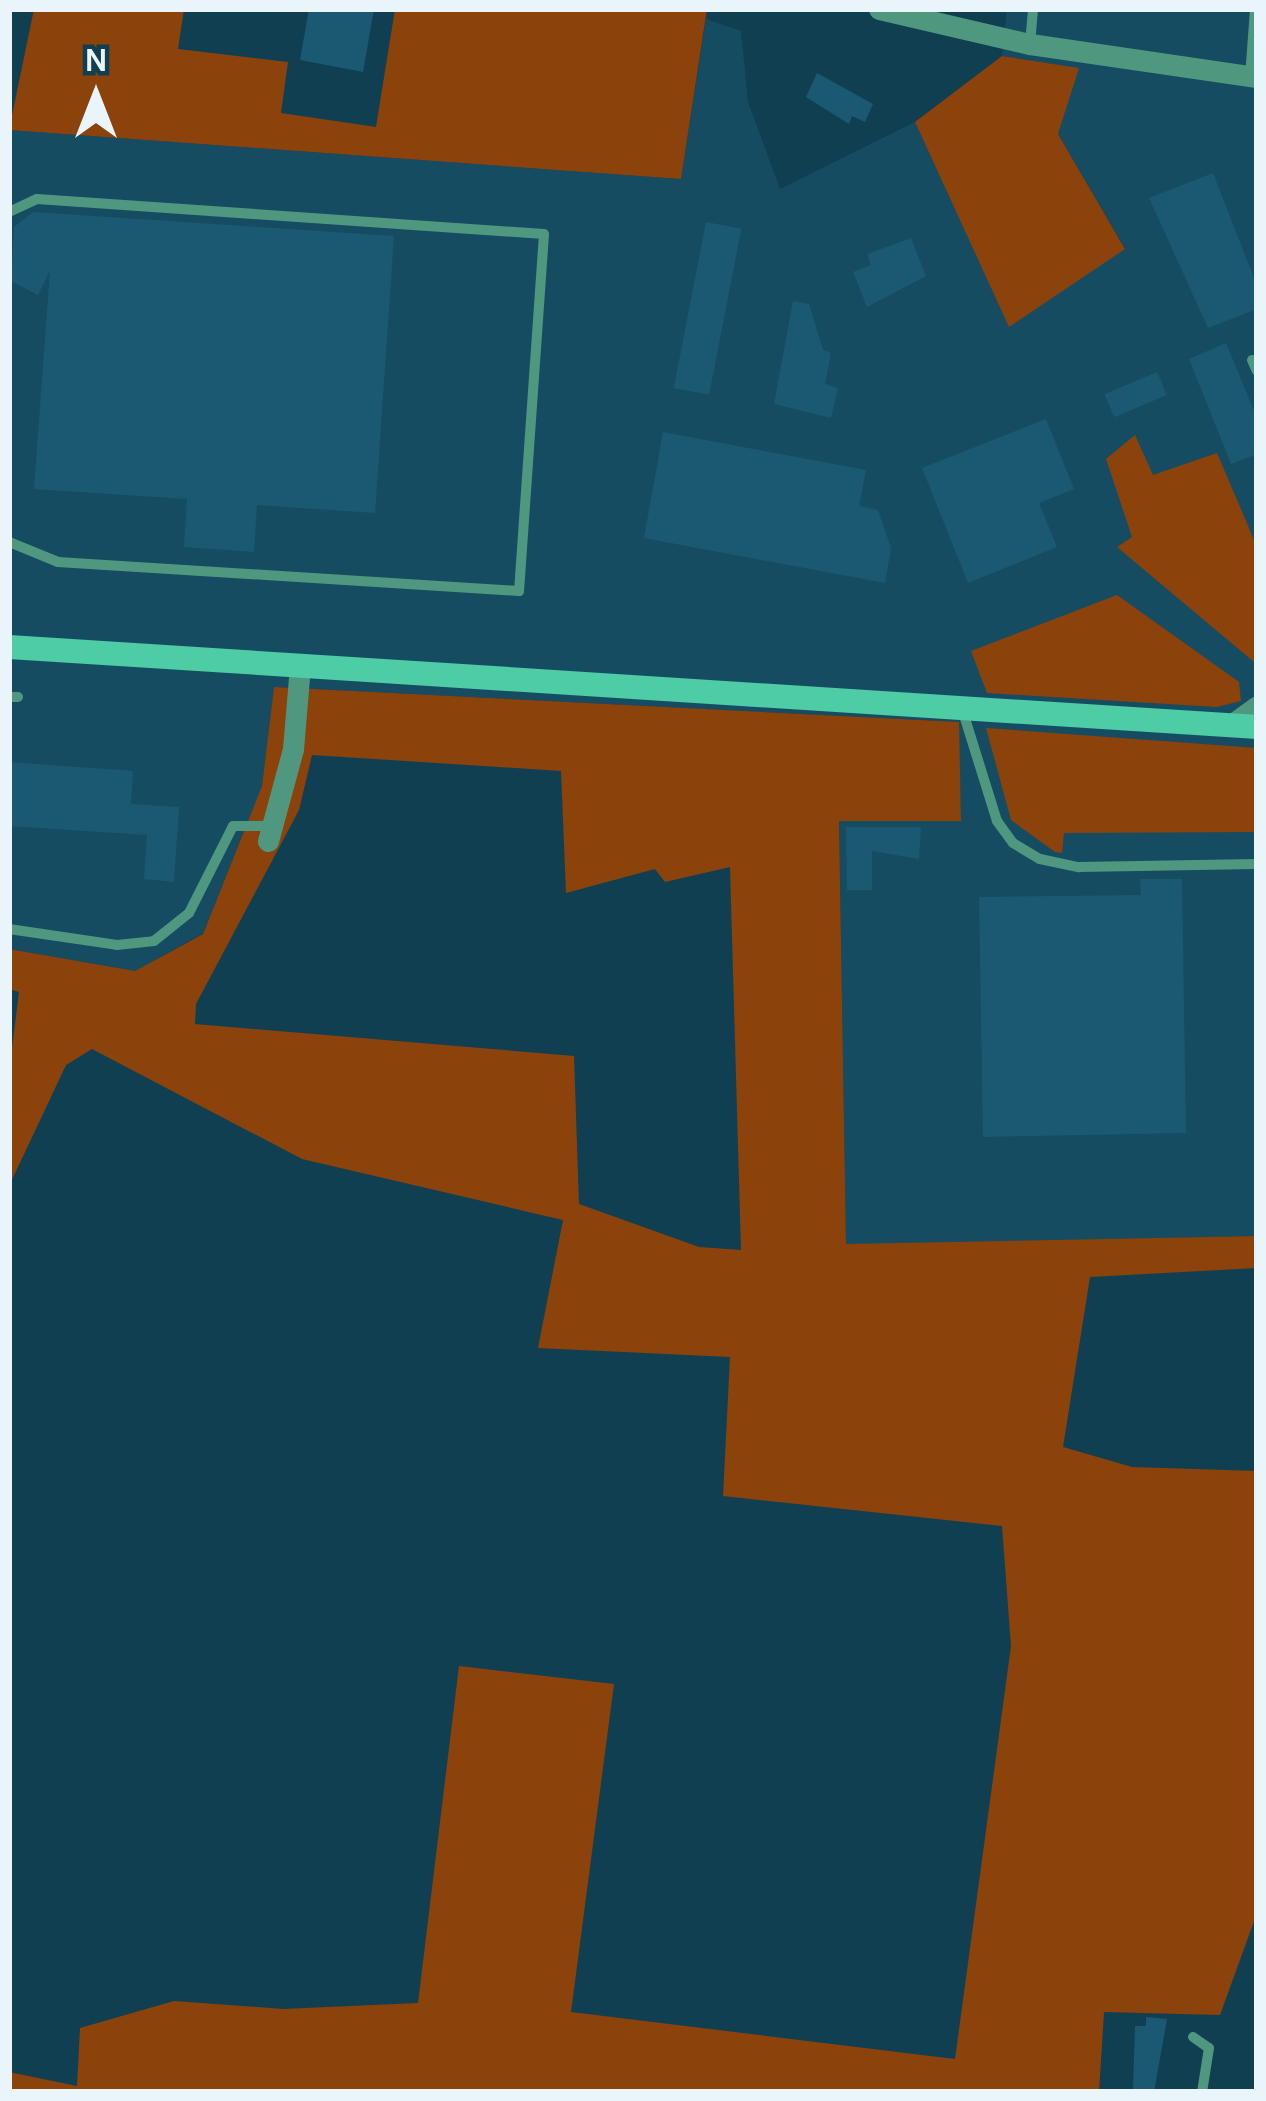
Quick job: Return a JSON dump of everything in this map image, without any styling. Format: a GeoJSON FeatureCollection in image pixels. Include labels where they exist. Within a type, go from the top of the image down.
{"type":"FeatureCollection","features":[{"type":"Feature","properties":{"kind":"main road"},"geometry":{"type":"LineString","coordinates":[[9,647],[1257,727]]}},
{"type":"Feature","properties":{"kind":"street"},"geometry":{"type":"LineString","coordinates":[[879,9],[1030,44],[1253,77]]}},
{"type":"Feature","properties":{"kind":"street"},"geometry":{"type":"LineString","coordinates":[[270,833],[293,749],[300,665]]}},
{"type":"Feature","properties":{"kind":"street"},"geometry":{"type":"LineString","coordinates":[[1231,725],[1257,706]]}},
{"type":"Feature","properties":{"kind":"lane"},"geometry":{"type":"LineString","coordinates":[[1030,44],[1033,9]]}},
{"type":"Feature","properties":{"kind":"lane"},"geometry":{"type":"LineString","coordinates":[[1253,77],[1255,9]]}},
{"type":"Feature","properties":{"kind":"lane"},"geometry":{"type":"LineString","coordinates":[[9,212],[38,200],[544,234],[519,591],[58,562],[9,542]]}},
{"type":"Feature","properties":{"kind":"lane"},"geometry":{"type":"LineString","coordinates":[[962,709],[997,821],[1012,843],[1040,859],[1079,866],[1257,864]]}},
{"type":"Feature","properties":{"kind":"lane"},"geometry":{"type":"LineString","coordinates":[[9,929],[117,945],[154,941],[189,913],[233,826],[270,833]]}},
{"type":"Feature","properties":{"kind":"lane"},"geometry":{"type":"LineString","coordinates":[[1193,2037],[1209,2048],[1202,2092]]}},
{"type":"Feature","properties":{"kind":"shaded area"},"geometry":{"type":"Polygon","coordinates":[[[34,9],[184,9],[178,49],[288,62],[281,113],[376,127],[395,9],[707,9],[681,179],[9,130],[34,9]]]}},
{"type":"Feature","properties":{"kind":"shaded area"},"geometry":{"type":"Polygon","coordinates":[[[1007,9],[1257,9],[1257,1236],[846,1245],[839,820],[961,821],[958,722],[274,687],[262,786],[203,933],[135,971],[9,949],[9,130],[681,179],[706,19],[741,31],[748,102],[780,189],[915,122],[1009,326],[1125,248],[1058,134],[1078,68],[1002,56],[1007,9]]]}},
{"type":"Feature","properties":{"kind":"shaded area"},"geometry":{"type":"Polygon","coordinates":[[[1002,56],[1079,68],[1058,134],[1125,249],[1009,327],[915,122],[1002,56]]]}},
{"type":"Feature","properties":{"kind":"shaded area"},"geometry":{"type":"Polygon","coordinates":[[[1135,435],[1153,475],[1217,453],[1257,547],[1254,662],[1117,547],[1132,537],[1106,459],[1135,435]]]}},
{"type":"Feature","properties":{"kind":"shaded area"},"geometry":{"type":"Polygon","coordinates":[[[1117,595],[1239,682],[1241,701],[1217,707],[987,693],[971,651],[1117,595]]]}},
{"type":"Feature","properties":{"kind":"shaded area"},"geometry":{"type":"Polygon","coordinates":[[[274,687],[959,722],[961,821],[839,821],[846,1244],[1257,1236],[1257,1268],[1090,1277],[1063,1447],[1132,1467],[1257,1471],[1257,1913],[1220,2015],[1104,2012],[1099,2092],[9,2092],[9,2072],[77,2086],[80,2028],[174,2001],[283,2009],[418,2003],[459,1666],[614,1684],[571,2012],[955,2059],[1011,1646],[1002,1526],[723,1496],[730,1357],[538,1348],[563,1220],[302,1159],[92,1049],[66,1065],[9,1186],[9,1072],[19,992],[9,989],[9,949],[135,971],[203,934],[262,786],[274,687]],[[312,755],[299,810],[196,1004],[195,1024],[574,1056],[579,1204],[699,1247],[741,1250],[730,867],[665,882],[655,869],[566,893],[561,771],[312,755]]]}},
{"type":"Feature","properties":{"kind":"shaded area"},"geometry":{"type":"Polygon","coordinates":[[[986,728],[1257,748],[1257,832],[1064,833],[1062,853],[1055,852],[1011,820],[986,728]]]}},
{"type":"Feature","properties":{"kind":"building"},"geometry":{"type":"Polygon","coordinates":[[[309,9],[374,9],[363,72],[300,60],[309,9]]]}},
{"type":"Feature","properties":{"kind":"building"},"geometry":{"type":"Polygon","coordinates":[[[817,73],[873,104],[865,122],[852,116],[849,124],[806,97],[817,73]]]}},
{"type":"Feature","properties":{"kind":"building"},"geometry":{"type":"Polygon","coordinates":[[[1213,173],[1257,286],[1257,309],[1208,328],[1149,198],[1213,173]]]}},
{"type":"Feature","properties":{"kind":"building"},"geometry":{"type":"Polygon","coordinates":[[[33,212],[394,236],[375,513],[257,505],[254,552],[184,547],[187,499],[34,489],[50,271],[38,295],[11,281],[14,227],[33,212]]]}},
{"type":"Feature","properties":{"kind":"building"},"geometry":{"type":"Polygon","coordinates":[[[706,222],[741,229],[709,395],[674,388],[706,222]]]}},
{"type":"Feature","properties":{"kind":"building"},"geometry":{"type":"Polygon","coordinates":[[[911,238],[926,276],[867,307],[853,272],[871,265],[867,254],[911,238]]]}},
{"type":"Feature","properties":{"kind":"building"},"geometry":{"type":"Polygon","coordinates":[[[793,301],[809,304],[823,350],[831,353],[825,384],[838,388],[831,418],[774,404],[793,301]]]}},
{"type":"Feature","properties":{"kind":"building"},"geometry":{"type":"Polygon","coordinates":[[[1226,343],[1257,418],[1257,454],[1231,464],[1189,359],[1226,343]]]}},
{"type":"Feature","properties":{"kind":"building"},"geometry":{"type":"Polygon","coordinates":[[[1157,372],[1167,395],[1114,417],[1105,394],[1157,372]]]}},
{"type":"Feature","properties":{"kind":"building"},"geometry":{"type":"Polygon","coordinates":[[[1046,419],[1074,489],[1039,503],[1057,547],[968,583],[922,468],[1046,419]]]}},
{"type":"Feature","properties":{"kind":"building"},"geometry":{"type":"Polygon","coordinates":[[[663,432],[866,470],[859,506],[878,510],[891,548],[885,583],[644,538],[663,432]]]}},
{"type":"Feature","properties":{"kind":"building"},"geometry":{"type":"Polygon","coordinates":[[[9,762],[133,771],[131,804],[179,807],[174,882],[144,879],[147,835],[9,826],[9,762]]]}},
{"type":"Feature","properties":{"kind":"building"},"geometry":{"type":"Polygon","coordinates":[[[846,827],[921,827],[919,859],[872,851],[872,890],[847,890],[846,827]]]}},
{"type":"Feature","properties":{"kind":"building"},"geometry":{"type":"Polygon","coordinates":[[[1140,879],[1182,879],[1186,1133],[983,1137],[979,897],[1141,895],[1140,879]]]}},
{"type":"Feature","properties":{"kind":"building"},"geometry":{"type":"Polygon","coordinates":[[[1146,2017],[1167,2019],[1154,2092],[1133,2090],[1135,2026],[1146,2026],[1146,2017]]]}}]}
